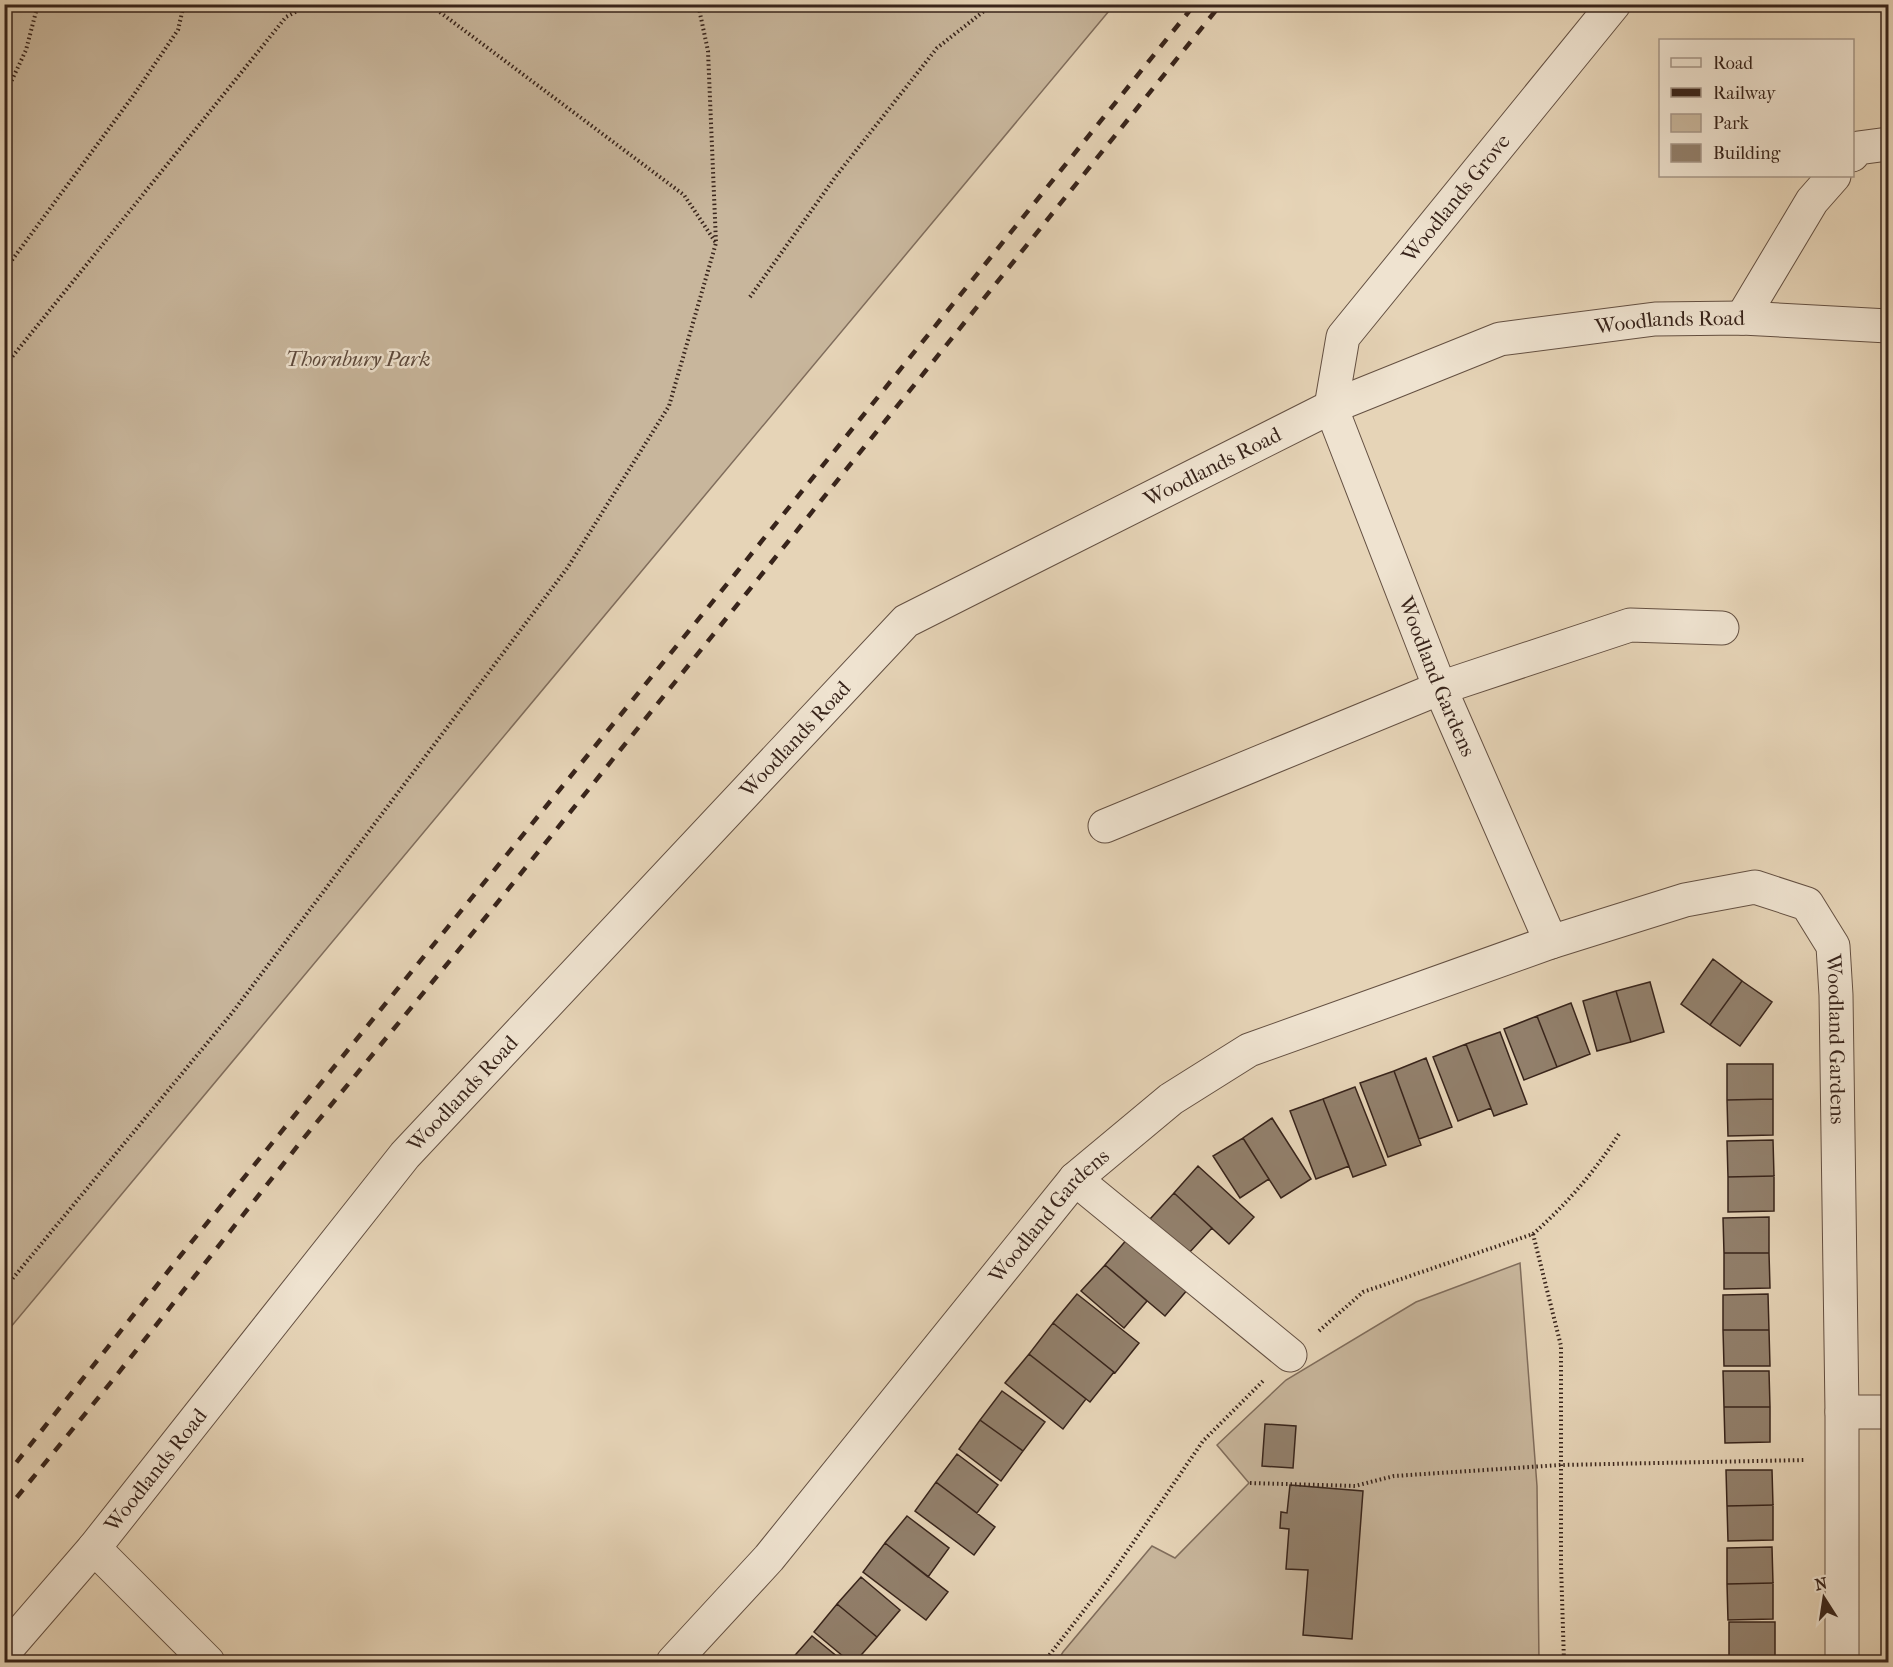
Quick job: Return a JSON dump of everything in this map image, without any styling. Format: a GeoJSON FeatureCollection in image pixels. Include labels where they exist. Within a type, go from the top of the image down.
{"type":"FeatureCollection","features":[{"type":"Feature","properties":{"kind":"street","name":"Woodlands Grove"},"geometry":{"type":"LineString","coordinates":[[1331,407],[1343,337],[1614,4]]}},
{"type":"Feature","properties":{"kind":"street"},"geometry":{"type":"LineString","coordinates":[[1854,152],[1858,148],[1888,144]]}},
{"type":"Feature","properties":{"kind":"street"},"geometry":{"type":"LineString","coordinates":[[1742,318],[1812,201],[1833,177]]}},
{"type":"Feature","properties":{"kind":"street","name":"Woodlands Road"},"geometry":{"type":"LineString","coordinates":[[4,1652],[94,1548],[405,1155],[906,621],[1331,407],[1500,339],[1654,319],[1742,318],[1888,326]]}},
{"type":"Feature","properties":{"kind":"street","name":"Woodland Gardens"},"geometry":{"type":"LineString","coordinates":[[1331,407],[1440,687],[1551,942]]}},
{"type":"Feature","properties":{"kind":"street"},"geometry":{"type":"LineString","coordinates":[[1105,826],[1440,687],[1630,625],[1722,628]]}},
{"type":"Feature","properties":{"kind":"street","name":"Woodland Gardens"},"geometry":{"type":"LineString","coordinates":[[673,1662],[769,1558],[1075,1179],[1171,1099],[1249,1050],[1551,942],[1685,900],[1755,887],[1807,904],[1833,946],[1836,1006],[1842,1412],[1842,1662]]}},
{"type":"Feature","properties":{"kind":"street"},"geometry":{"type":"LineString","coordinates":[[1075,1179],[1290,1355]]}},
{"type":"Feature","properties":{"kind":"street"},"geometry":{"type":"LineString","coordinates":[[1842,1412],[1888,1412]]}},
{"type":"Feature","properties":{"kind":"street"},"geometry":{"type":"LineString","coordinates":[[94,1548],[208,1662]]}},
{"type":"Feature","properties":{"kind":"path"},"geometry":{"type":"LineString","coordinates":[[4,97],[26,50],[38,4]]}},
{"type":"Feature","properties":{"kind":"path"},"geometry":{"type":"LineString","coordinates":[[4,271],[133,96],[172,39],[178,30],[183,4]]}},
{"type":"Feature","properties":{"kind":"path"},"geometry":{"type":"LineString","coordinates":[[4,367],[286,17],[310,4]]}},
{"type":"Feature","properties":{"kind":"path"},"geometry":{"type":"LineString","coordinates":[[429,4],[684,195],[716,243]]}},
{"type":"Feature","properties":{"kind":"path"},"geometry":{"type":"LineString","coordinates":[[6,1288],[232,1013],[568,567],[669,405],[716,243],[708,51],[698,4]]}},
{"type":"Feature","properties":{"kind":"path"},"geometry":{"type":"LineString","coordinates":[[750,297],[836,176],[937,48],[993,4]]}},
{"type":"Feature","properties":{"kind":"path"},"geometry":{"type":"LineString","coordinates":[[1533,1234],[1561,1346],[1560,1465],[1564,1662]]}},
{"type":"Feature","properties":{"kind":"path"},"geometry":{"type":"LineString","coordinates":[[1250,1483],[1355,1486],[1394,1476],[1560,1465],[1842,1460]]}},
{"type":"Feature","properties":{"kind":"green space","name":"Thornbury Park"},"geometry":{"type":"Polygon","coordinates":[[[4,5],[1114,5],[5,1334],[4,5]]]}},
{"type":"Feature","properties":{"kind":"green space"},"geometry":{"type":"Polygon","coordinates":[[[1520,1263],[1537,1486],[1539,1662],[1057,1662],[1152,1546],[1175,1558],[1249,1483],[1217,1445],[1286,1380],[1416,1302],[1520,1263]]]}},
{"type":"Feature","properties":{"kind":"building"},"geometry":{"type":"Polygon","coordinates":[[[1713,959],[1742,981],[1710,1025],[1681,1004],[1713,959]]]}},
{"type":"Feature","properties":{"kind":"building"},"geometry":{"type":"Polygon","coordinates":[[[1742,981],[1772,1002],[1740,1046],[1710,1025],[1742,981]]]}},
{"type":"Feature","properties":{"kind":"building"},"geometry":{"type":"Polygon","coordinates":[[[1650,982],[1664,1032],[1631,1042],[1616,991],[1650,982]]]}},
{"type":"Feature","properties":{"kind":"building"},"geometry":{"type":"Polygon","coordinates":[[[1616,991],[1631,1042],[1597,1051],[1583,1001],[1616,991]]]}},
{"type":"Feature","properties":{"kind":"building"},"geometry":{"type":"Polygon","coordinates":[[[1571,1003],[1590,1054],[1557,1067],[1537,1016],[1571,1003]]]}},
{"type":"Feature","properties":{"kind":"building"},"geometry":{"type":"Polygon","coordinates":[[[1537,1016],[1557,1067],[1524,1080],[1504,1029],[1537,1016]]]}},
{"type":"Feature","properties":{"kind":"building"},"geometry":{"type":"Polygon","coordinates":[[[1500,1032],[1527,1104],[1494,1116],[1466,1044],[1500,1032]]]}},
{"type":"Feature","properties":{"kind":"building"},"geometry":{"type":"Polygon","coordinates":[[[1466,1044],[1491,1108],[1458,1121],[1433,1057],[1466,1044]]]}},
{"type":"Feature","properties":{"kind":"building"},"geometry":{"type":"Polygon","coordinates":[[[1426,1058],[1452,1127],[1419,1139],[1394,1071],[1426,1058]]]}},
{"type":"Feature","properties":{"kind":"building"},"geometry":{"type":"Polygon","coordinates":[[[1727,1064],[1773,1064],[1773,1099],[1727,1100],[1727,1064]]]}},
{"type":"Feature","properties":{"kind":"building"},"geometry":{"type":"Polygon","coordinates":[[[1394,1071],[1421,1145],[1388,1157],[1360,1083],[1394,1071]]]}},
{"type":"Feature","properties":{"kind":"building"},"geometry":{"type":"Polygon","coordinates":[[[1355,1087],[1386,1165],[1353,1177],[1323,1099],[1355,1087]]]}},
{"type":"Feature","properties":{"kind":"building"},"geometry":{"type":"Polygon","coordinates":[[[1323,1099],[1349,1166],[1316,1179],[1290,1111],[1323,1099]]]}},
{"type":"Feature","properties":{"kind":"building"},"geometry":{"type":"Polygon","coordinates":[[[1773,1099],[1773,1135],[1728,1136],[1727,1100],[1773,1099]]]}},
{"type":"Feature","properties":{"kind":"building"},"geometry":{"type":"Polygon","coordinates":[[[1272,1118],[1311,1179],[1281,1198],[1243,1138],[1272,1118]]]}},
{"type":"Feature","properties":{"kind":"building"},"geometry":{"type":"Polygon","coordinates":[[[1243,1138],[1269,1179],[1240,1198],[1213,1156],[1243,1138]]]}},
{"type":"Feature","properties":{"kind":"building"},"geometry":{"type":"Polygon","coordinates":[[[1773,1140],[1774,1176],[1728,1177],[1727,1141],[1773,1140]]]}},
{"type":"Feature","properties":{"kind":"building"},"geometry":{"type":"Polygon","coordinates":[[[1198,1166],[1254,1217],[1229,1244],[1174,1193],[1198,1166]]]}},
{"type":"Feature","properties":{"kind":"building"},"geometry":{"type":"Polygon","coordinates":[[[1774,1176],[1774,1211],[1728,1212],[1728,1177],[1774,1176]]]}},
{"type":"Feature","properties":{"kind":"building"},"geometry":{"type":"Polygon","coordinates":[[[1174,1193],[1212,1228],[1188,1254],[1150,1219],[1174,1193]]]}},
{"type":"Feature","properties":{"kind":"building"},"geometry":{"type":"Polygon","coordinates":[[[1769,1217],[1769,1253],[1724,1253],[1723,1218],[1769,1217]]]}},
{"type":"Feature","properties":{"kind":"building"},"geometry":{"type":"Polygon","coordinates":[[[1128,1238],[1188,1289],[1165,1316],[1105,1265],[1128,1238]]]}},
{"type":"Feature","properties":{"kind":"building"},"geometry":{"type":"Polygon","coordinates":[[[1724,1253],[1769,1253],[1770,1288],[1724,1289],[1724,1253]]]}},
{"type":"Feature","properties":{"kind":"building"},"geometry":{"type":"Polygon","coordinates":[[[1105,1265],[1147,1301],[1124,1328],[1081,1291],[1105,1265]]]}},
{"type":"Feature","properties":{"kind":"building"},"geometry":{"type":"Polygon","coordinates":[[[1077,1294],[1139,1343],[1115,1373],[1053,1323],[1077,1294]]]}},
{"type":"Feature","properties":{"kind":"building"},"geometry":{"type":"Polygon","coordinates":[[[1768,1294],[1769,1330],[1723,1330],[1723,1295],[1768,1294]]]}},
{"type":"Feature","properties":{"kind":"building"},"geometry":{"type":"Polygon","coordinates":[[[1053,1323],[1114,1372],[1090,1402],[1029,1354],[1053,1323]]]}},
{"type":"Feature","properties":{"kind":"building"},"geometry":{"type":"Polygon","coordinates":[[[1723,1330],[1769,1330],[1770,1366],[1724,1366],[1723,1330]]]}},
{"type":"Feature","properties":{"kind":"building"},"geometry":{"type":"Polygon","coordinates":[[[1029,1354],[1086,1399],[1063,1429],[1005,1383],[1029,1354]]]}},
{"type":"Feature","properties":{"kind":"building"},"geometry":{"type":"Polygon","coordinates":[[[1723,1371],[1769,1371],[1770,1407],[1724,1407],[1723,1371]]]}},
{"type":"Feature","properties":{"kind":"building"},"geometry":{"type":"Polygon","coordinates":[[[1002,1391],[1045,1422],[1023,1451],[980,1420],[1002,1391]]]}},
{"type":"Feature","properties":{"kind":"building"},"geometry":{"type":"Polygon","coordinates":[[[1724,1407],[1770,1407],[1770,1442],[1725,1443],[1724,1407]]]}},
{"type":"Feature","properties":{"kind":"building"},"geometry":{"type":"Polygon","coordinates":[[[980,1420],[1023,1451],[1001,1481],[959,1449],[980,1420]]]}},
{"type":"Feature","properties":{"kind":"building"},"geometry":{"type":"Polygon","coordinates":[[[1265,1424],[1296,1426],[1293,1468],[1262,1466],[1265,1424]]]}},
{"type":"Feature","properties":{"kind":"building"},"geometry":{"type":"Polygon","coordinates":[[[957,1454],[998,1485],[977,1513],[936,1482],[957,1454]]]}},
{"type":"Feature","properties":{"kind":"building"},"geometry":{"type":"Polygon","coordinates":[[[1726,1470],[1772,1470],[1773,1505],[1727,1506],[1726,1470]]]}},
{"type":"Feature","properties":{"kind":"building"},"geometry":{"type":"Polygon","coordinates":[[[936,1482],[995,1527],[974,1555],[915,1511],[936,1482]]]}},
{"type":"Feature","properties":{"kind":"building"},"geometry":{"type":"Polygon","coordinates":[[[1290,1485],[1363,1491],[1352,1639],[1303,1635],[1308,1570],[1286,1569],[1289,1529],[1280,1528],[1281,1512],[1287,1513],[1290,1485]]]}},
{"type":"Feature","properties":{"kind":"building"},"geometry":{"type":"Polygon","coordinates":[[[1773,1505],[1773,1540],[1728,1541],[1727,1506],[1773,1505]]]}},
{"type":"Feature","properties":{"kind":"building"},"geometry":{"type":"Polygon","coordinates":[[[907,1516],[949,1548],[928,1577],[885,1543],[907,1516]]]}},
{"type":"Feature","properties":{"kind":"building"},"geometry":{"type":"Polygon","coordinates":[[[885,1543],[948,1592],[926,1620],[863,1572],[885,1543]]]}},
{"type":"Feature","properties":{"kind":"building"},"geometry":{"type":"Polygon","coordinates":[[[1772,1547],[1773,1583],[1727,1584],[1727,1548],[1772,1547]]]}},
{"type":"Feature","properties":{"kind":"building"},"geometry":{"type":"Polygon","coordinates":[[[861,1577],[900,1610],[877,1637],[837,1604],[861,1577]]]}},
{"type":"Feature","properties":{"kind":"building"},"geometry":{"type":"Polygon","coordinates":[[[1773,1583],[1773,1619],[1728,1620],[1727,1584],[1773,1583]]]}},
{"type":"Feature","properties":{"kind":"building"},"geometry":{"type":"Polygon","coordinates":[[[837,1604],[877,1637],[855,1662],[850,1662],[814,1632],[837,1604]]]}},
{"type":"Feature","properties":{"kind":"building"},"geometry":{"type":"Polygon","coordinates":[[[1729,1622],[1775,1622],[1775,1657],[1729,1658],[1729,1622]]]}},
{"type":"Feature","properties":{"kind":"building"},"geometry":{"type":"Polygon","coordinates":[[[812,1636],[844,1662],[789,1662],[812,1636]]]}},
{"type":"Feature","properties":{"kind":"building"},"geometry":{"type":"Polygon","coordinates":[[[1775,1657],[1775,1662],[1730,1662],[1729,1658],[1775,1657]]]}},
{"type":"Feature","properties":{"kind":"railway"},"geometry":{"type":"LineString","coordinates":[[4,1478],[181,1255],[1195,4]]}},
{"type":"Feature","properties":{"kind":"railway"},"geometry":{"type":"LineString","coordinates":[[4,1513],[112,1381],[303,1139],[485,918],[1221,4]]}}]}
